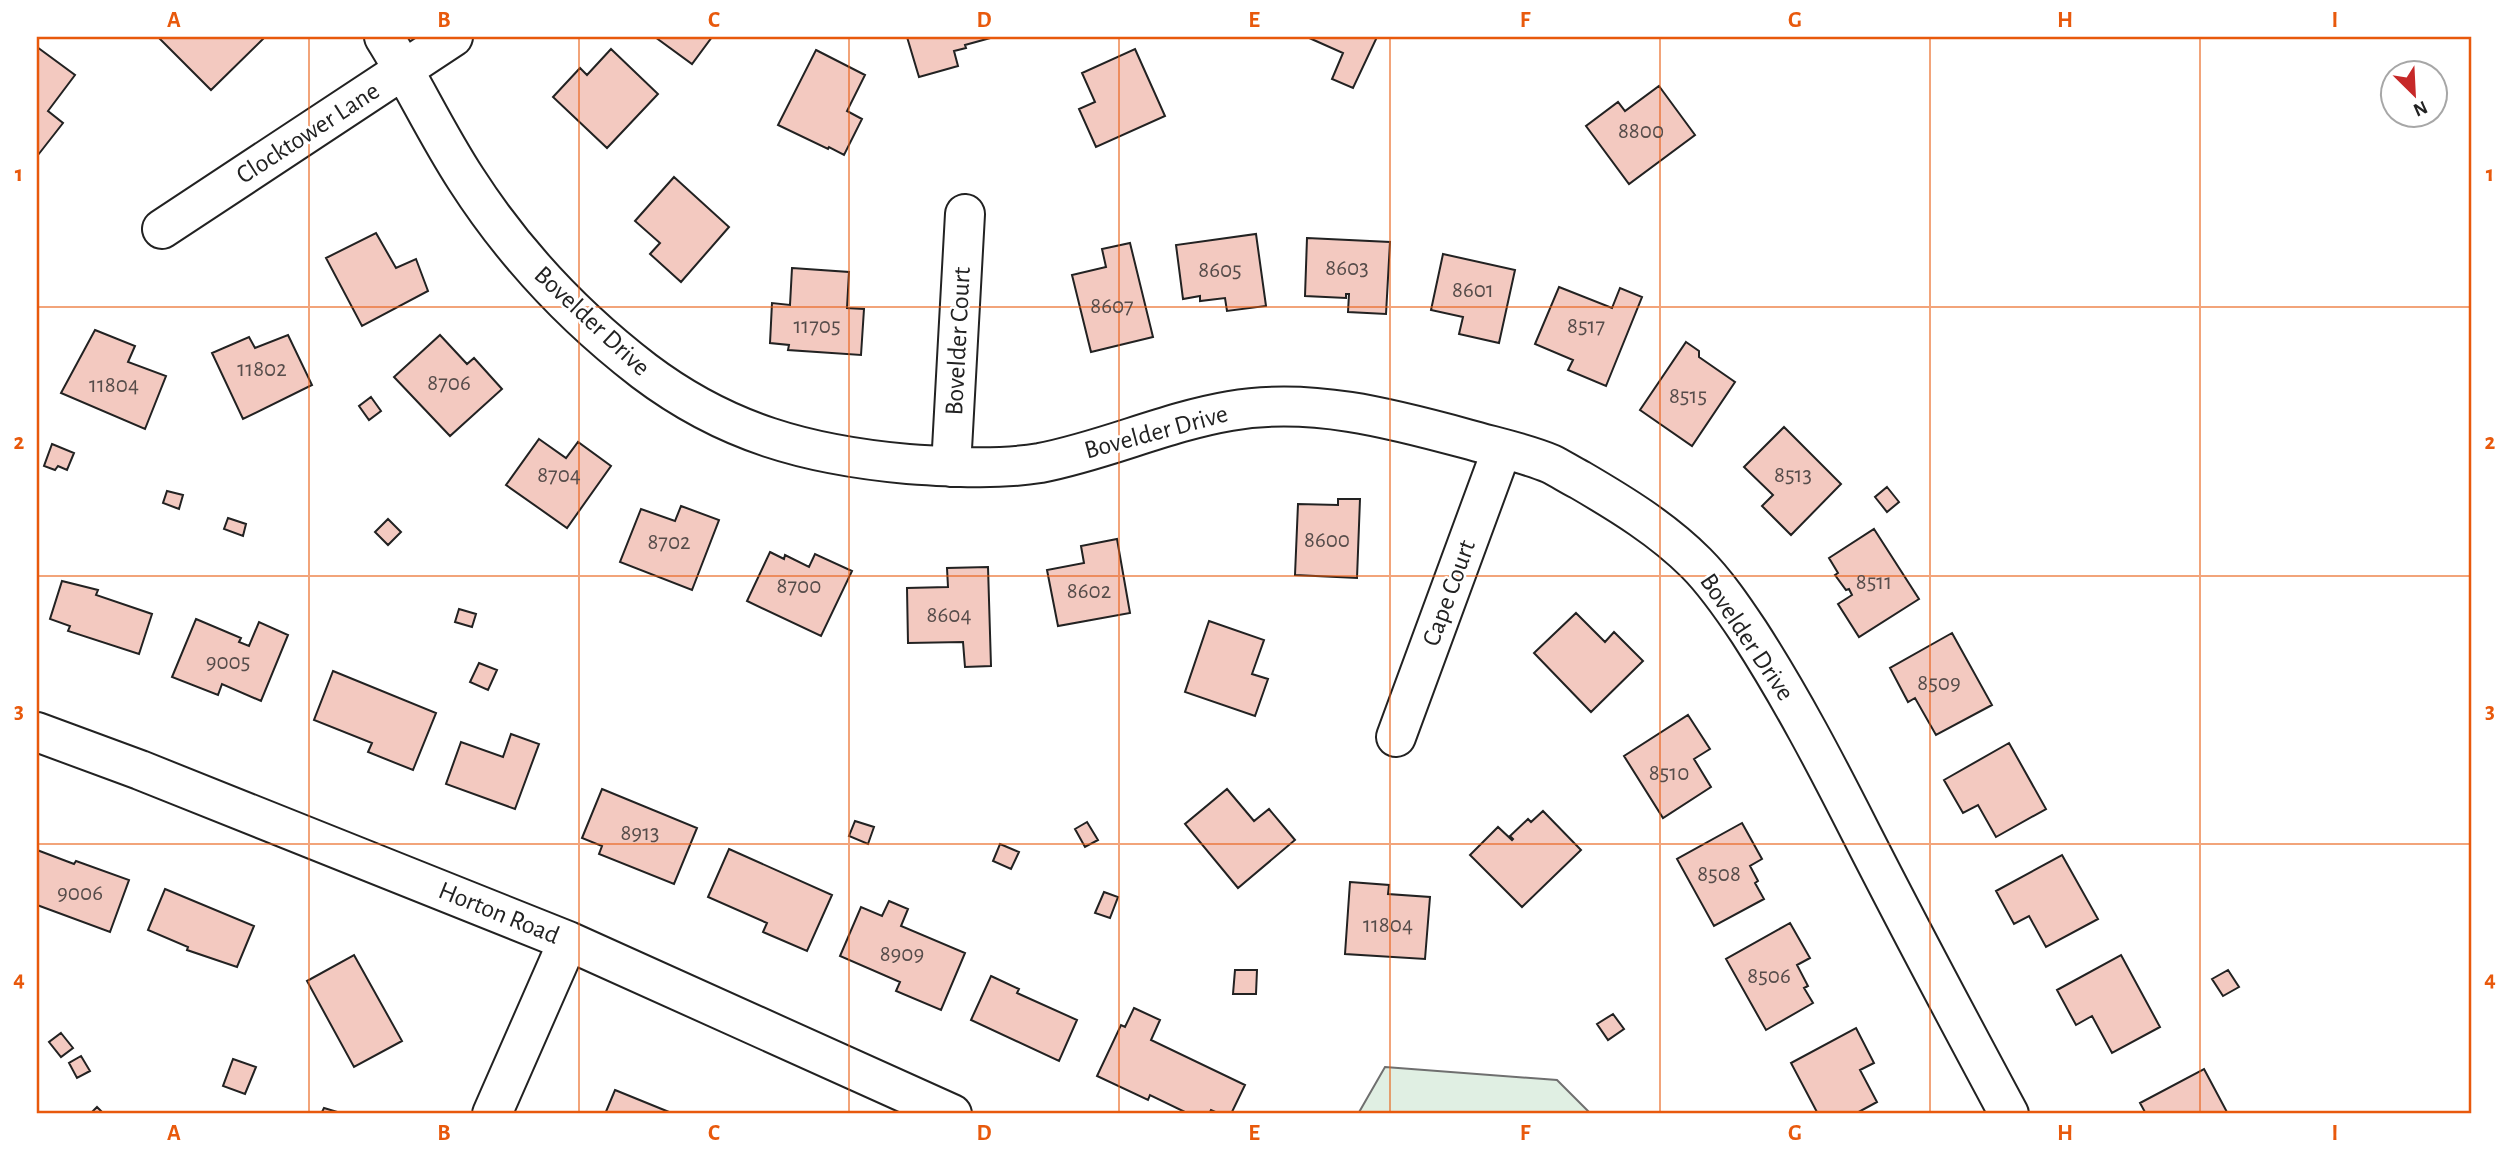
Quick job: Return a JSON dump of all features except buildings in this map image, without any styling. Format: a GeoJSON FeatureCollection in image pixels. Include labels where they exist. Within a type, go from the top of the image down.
{"type":"FeatureCollection","features":[{"type":"Feature","properties":{"kind":"street","name":"Bovelder Drive"},"geometry":{"type":"LineString","coordinates":[[384,37],[467,180],[513,243],[558,295],[604,339],[646,373],[733,425],[782,443],[835,455],[951,467],[1035,464],[1233,410],[1280,407],[1328,409],[1394,419],[1552,465],[1654,527],[1697,564],[1734,611],[1772,667],[1814,739],[2009,1114]]}},
{"type":"Feature","properties":{"kind":"street","name":"Clocktower Lane"},"geometry":{"type":"LineString","coordinates":[[162,229],[453,37]]}},
{"type":"Feature","properties":{"kind":"street","name":"Bovelder Court"},"geometry":{"type":"LineString","coordinates":[[951,467],[965,214]]}},
{"type":"Feature","properties":{"kind":"street","name":"Cape Court"},"geometry":{"type":"LineString","coordinates":[[1396,737],[1502,449]]}},
{"type":"Feature","properties":{"kind":"street","name":"Horton Road"},"geometry":{"type":"LineString","coordinates":[[37,732],[153,775],[568,940],[952,1114]]}},
{"type":"Feature","properties":{"kind":"street"},"geometry":{"type":"LineString","coordinates":[[492,1114],[568,940]]}},
{"type":"Feature","properties":{"kind":"green space"},"geometry":{"type":"Polygon","coordinates":[[[1385,1067],[1557,1080],[1591,1114],[1358,1114],[1385,1067]]]}}]}
